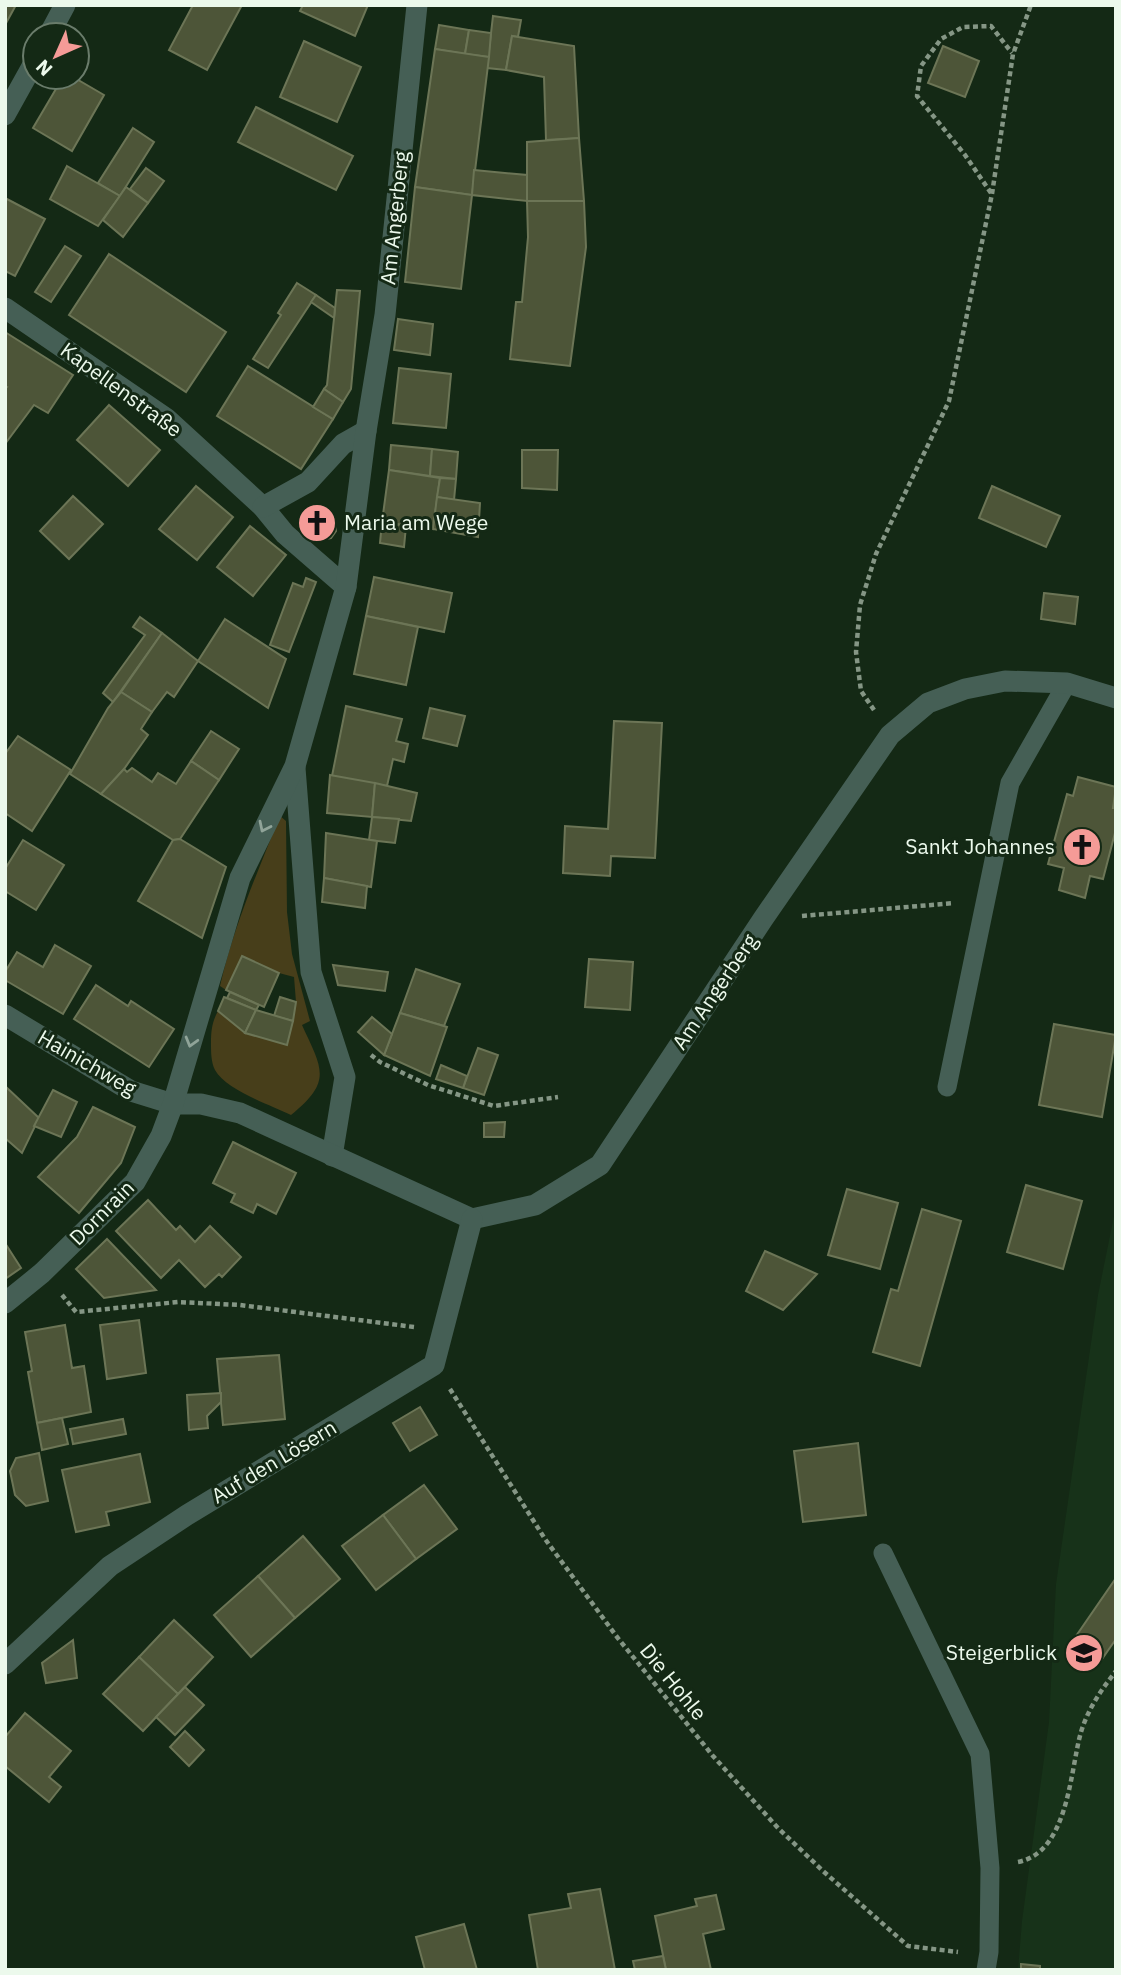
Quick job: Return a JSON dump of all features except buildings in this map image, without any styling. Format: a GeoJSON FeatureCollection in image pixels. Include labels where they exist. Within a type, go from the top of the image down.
{"type":"FeatureCollection","features":[{"type":"Feature","properties":{"kind":"street"},"geometry":{"type":"LineString","coordinates":[[56,21],[65,5]]}},
{"type":"Feature","properties":{"kind":"street","name":"Am Angerberg"},"geometry":{"type":"LineString","coordinates":[[173,1104],[240,878],[295,766],[346,587],[366,431],[385,315],[417,5]]}},
{"type":"Feature","properties":{"kind":"street"},"geometry":{"type":"LineString","coordinates":[[5,115],[21,86]]}},
{"type":"Feature","properties":{"kind":"street","name":"Kapellenstraße"},"geometry":{"type":"LineString","coordinates":[[5,308],[167,419],[263,507],[285,534],[346,587]]}},
{"type":"Feature","properties":{"kind":"street"},"geometry":{"type":"LineString","coordinates":[[263,507],[308,482],[343,444],[366,431]]}},
{"type":"Feature","properties":{"kind":"street","name":"Am Angerberg"},"geometry":{"type":"LineString","coordinates":[[472,1219],[535,1205],[600,1165],[763,919],[890,735],[928,703],[965,688],[1005,681],[1067,684],[1116,698]]}},
{"type":"Feature","properties":{"kind":"street","name":"Am Angerberg"},"geometry":{"type":"LineString","coordinates":[[295,766],[311,972],[345,1077],[332,1156]]}},
{"type":"Feature","properties":{"kind":"street","name":"Hainichweg"},"geometry":{"type":"LineString","coordinates":[[5,1015],[131,1091],[173,1104]]}},
{"type":"Feature","properties":{"kind":"street"},"geometry":{"type":"LineString","coordinates":[[173,1104],[201,1104],[240,1113],[472,1219],[433,1365]]}},
{"type":"Feature","properties":{"kind":"street","name":"Dornrain"},"geometry":{"type":"LineString","coordinates":[[5,1303],[42,1273],[135,1182],[161,1136],[173,1104]]}},
{"type":"Feature","properties":{"kind":"street","name":"Auf den Lösern"},"geometry":{"type":"LineString","coordinates":[[5,1664],[110,1566],[187,1515],[433,1365]]}},
{"type":"Feature","properties":{"kind":"lane"},"geometry":{"type":"LineString","coordinates":[[947,1087],[1010,783],[1067,684]]}},
{"type":"Feature","properties":{"kind":"lane"},"geometry":{"type":"LineString","coordinates":[[883,1553],[980,1754],[990,1868],[989,1952],[986,1970]]}},
{"type":"Feature","properties":{"kind":"path"},"geometry":{"type":"LineString","coordinates":[[890,735],[861,691],[856,652],[860,605],[876,554],[949,401],[992,194],[1013,54],[1031,5]]}},
{"type":"Feature","properties":{"kind":"path"},"geometry":{"type":"LineString","coordinates":[[992,194],[965,155],[917,96],[920,66],[941,39],[963,26],[991,26],[1013,54]]}},
{"type":"Feature","properties":{"kind":"path"},"geometry":{"type":"LineString","coordinates":[[763,919],[987,901]]}},
{"type":"Feature","properties":{"kind":"path"},"geometry":{"type":"LineString","coordinates":[[324,1017],[380,1062],[428,1085],[494,1106],[558,1097]]}},
{"type":"Feature","properties":{"kind":"path"},"geometry":{"type":"LineString","coordinates":[[42,1273],[76,1312],[178,1302],[240,1305],[443,1331]]}},
{"type":"Feature","properties":{"kind":"path","name":"Die Hohle"},"geometry":{"type":"LineString","coordinates":[[433,1365],[545,1539],[617,1637],[712,1756],[778,1828],[908,1945],[950,1951]]}},
{"type":"Feature","properties":{"kind":"path"},"geometry":{"type":"LineString","coordinates":[[990,1868],[1027,1860],[1045,1845],[1060,1820],[1068,1797],[1081,1732],[1096,1696],[1116,1671]]}},
{"type":"Feature","properties":{"kind":"shaded area"},"geometry":{"type":"Polygon","coordinates":[[[280,816],[286,821],[287,912],[292,954],[310,1021],[302,1025],[315,1053],[320,1074],[313,1093],[291,1115],[229,1084],[215,1070],[211,1050],[212,1027],[218,1011],[245,1033],[293,1021],[296,1002],[294,977],[243,956],[226,990],[220,986],[239,921],[280,816]]]}},
{"type":"Feature","properties":{"kind":"shaded area","name":"Steigerblick"},"geometry":{"type":"Polygon","coordinates":[[[1116,1206],[1116,1970],[1018,1970],[1022,1921],[1049,1722],[1056,1584],[1098,1295],[1116,1206]]]}},
{"type":"Feature","properties":{"kind":"place","name":"Maria am Wege"},"geometry":{"type":"Point","coordinates":[317,523]}},
{"type":"Feature","properties":{"kind":"place","name":"Sankt Johannes"},"geometry":{"type":"Point","coordinates":[1082,847]}},
{"type":"Feature","properties":{"kind":"place","name":"Steigerblick"},"geometry":{"type":"Point","coordinates":[1084,1653]}}]}
